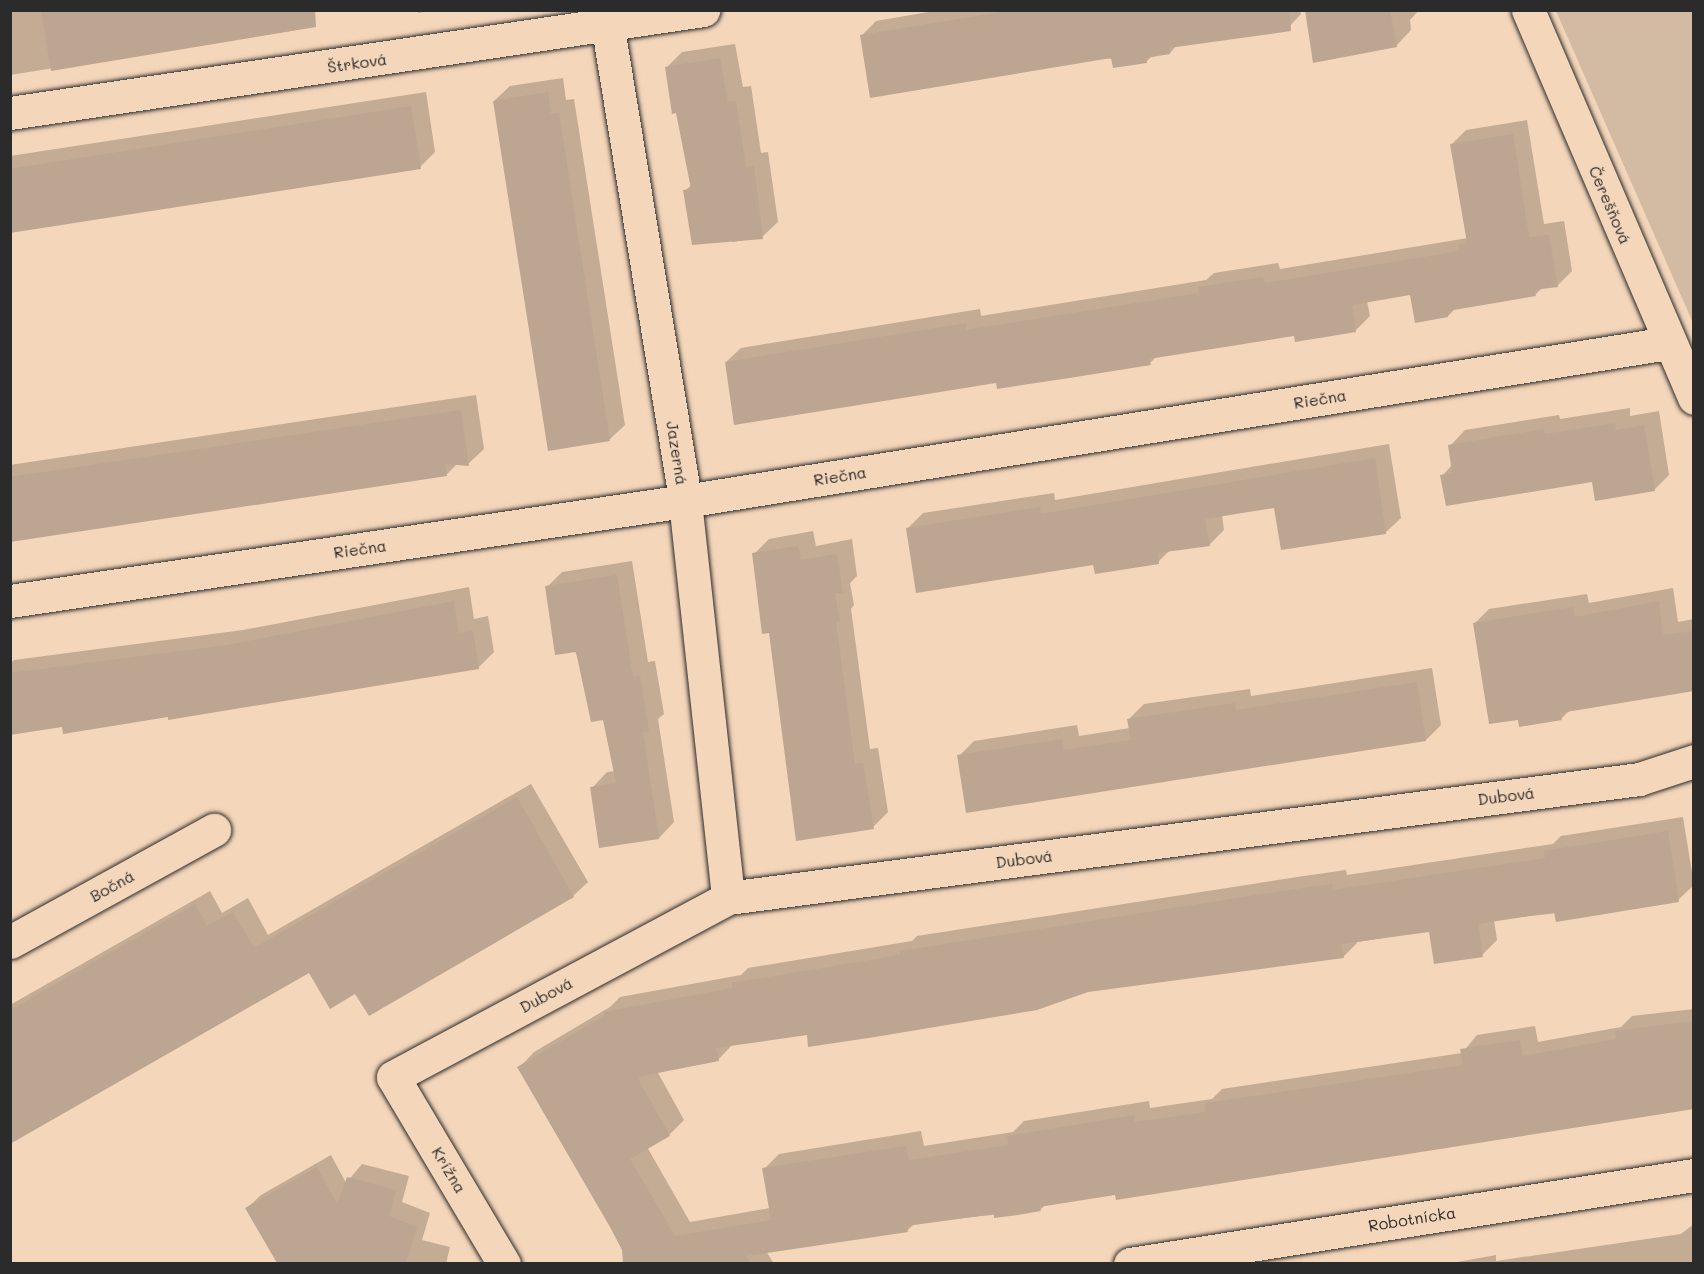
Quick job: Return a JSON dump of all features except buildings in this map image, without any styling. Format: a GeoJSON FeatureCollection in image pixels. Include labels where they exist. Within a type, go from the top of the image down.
{"type":"FeatureCollection","features":[{"type":"Feature","properties":{"kind":"street","name":"Štrková"},"geometry":{"type":"LineString","coordinates":[[10,113],[607,18],[703,10]]}},
{"type":"Feature","properties":{"kind":"street","name":"Čerešňová"},"geometry":{"type":"LineString","coordinates":[[1528,10],[1668,343],[1694,398]]}},
{"type":"Feature","properties":{"kind":"street","name":"Jazerná"},"geometry":{"type":"LineString","coordinates":[[607,18],[685,501],[728,898]]}},
{"type":"Feature","properties":{"kind":"street","name":"Riečna"},"geometry":{"type":"LineString","coordinates":[[10,601],[685,501],[1668,343]]}},
{"type":"Feature","properties":{"kind":"street","name":"Dubová"},"geometry":{"type":"LineString","coordinates":[[393,1077],[728,898],[1639,779],[1694,761]]}},
{"type":"Feature","properties":{"kind":"street","name":"Bočná"},"geometry":{"type":"LineString","coordinates":[[10,942],[214,830]]}},
{"type":"Feature","properties":{"kind":"street","name":"Krížna"},"geometry":{"type":"LineString","coordinates":[[393,1077],[504,1263]]}},
{"type":"Feature","properties":{"kind":"street","name":"Robotnícka"},"geometry":{"type":"LineString","coordinates":[[1130,1263],[1694,1175]]}},
{"type":"Feature","properties":{"kind":"shaded area"},"geometry":{"type":"Polygon","coordinates":[[[1556,11],[1693,11],[1693,323],[1556,11]]]}}]}
